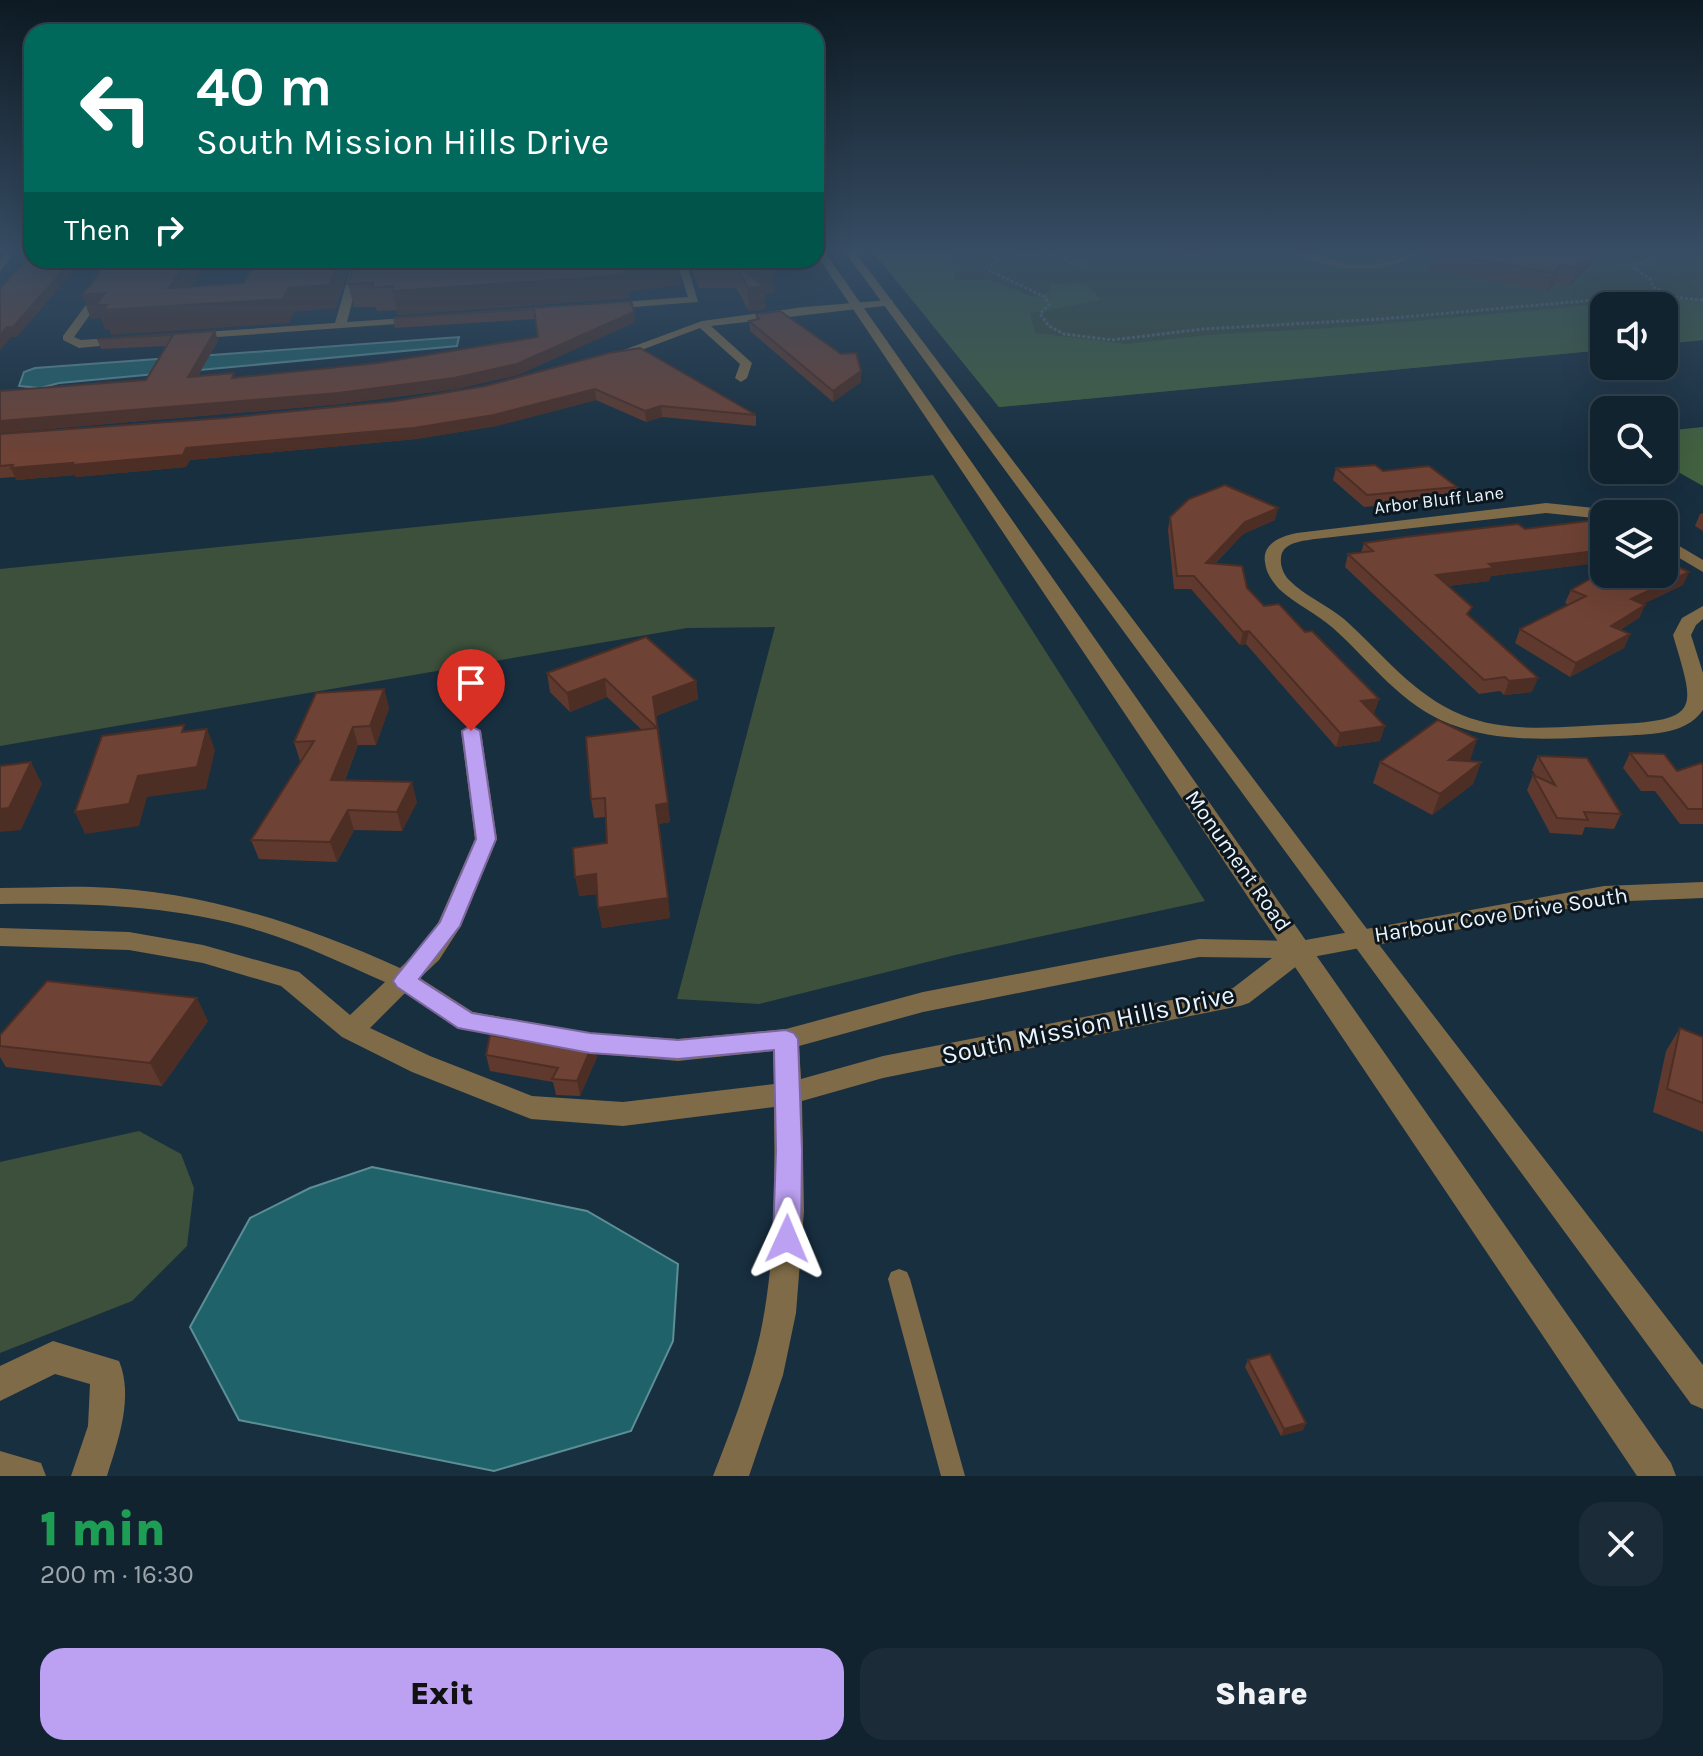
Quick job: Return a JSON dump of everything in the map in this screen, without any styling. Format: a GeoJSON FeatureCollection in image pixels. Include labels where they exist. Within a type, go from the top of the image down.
{"type":"FeatureCollection","features":[{"type":"Feature","properties":{"kind":"street"},"geometry":{"type":"LineString","coordinates":[[82,317],[67,338],[79,344],[140,340]]}},
{"type":"Feature","properties":{"kind":"street"},"geometry":{"type":"LineString","coordinates":[[340,326],[342,317]]}},
{"type":"Feature","properties":{"kind":"street"},"geometry":{"type":"LineString","coordinates":[[589,364],[702,324],[763,317]]}},
{"type":"Feature","properties":{"kind":"street","name":"Monument Road"},"geometry":{"type":"LineString","coordinates":[[864,317],[1658,1476]]}},
{"type":"Feature","properties":{"kind":"street"},"geometry":{"type":"LineString","coordinates":[[899,317],[1361,939],[1703,1392]]}},
{"type":"Feature","properties":{"kind":"street"},"geometry":{"type":"LineString","coordinates":[[171,338],[433,319]]}},
{"type":"Feature","properties":{"kind":"street"},"geometry":{"type":"LineString","coordinates":[[702,324],[746,363],[741,378]]}},
{"type":"Feature","properties":{"kind":"street","name":"Arbor Bluff Lane"},"geometry":{"type":"LineString","coordinates":[[1590,513],[1546,508],[1315,534],[1280,545],[1272,558],[1277,576],[1323,611],[1409,695],[1431,710],[1453,719],[1516,733],[1661,728],[1693,712],[1699,704],[1700,694],[1682,635],[1688,622],[1703,611]]}},
{"type":"Feature","properties":{"kind":"street"},"geometry":{"type":"LineString","coordinates":[[1678,551],[1703,567]]}},
{"type":"Feature","properties":{"kind":"street"},"geometry":{"type":"LineString","coordinates":[[351,1030],[405,981],[449,926],[486,839],[471,731]]}},
{"type":"Feature","properties":{"kind":"street","name":"Harbour Cove Drive South"},"geometry":{"type":"LineString","coordinates":[[1300,950],[1604,894],[1703,890]]}},
{"type":"Feature","properties":{"kind":"street","name":"South Mission Hills Drive"},"geometry":{"type":"LineString","coordinates":[[0,896],[95,895],[211,910],[266,924],[405,981],[467,1021],[590,1043],[678,1050],[786,1039],[923,1002],[1199,948],[1300,950]]}},
{"type":"Feature","properties":{"kind":"street","name":"South Mission Hills Drive"},"geometry":{"type":"LineString","coordinates":[[0,937],[129,941],[203,954],[290,979],[351,1030],[421,1064],[531,1107],[623,1114],[787,1094],[883,1067],[1240,996],[1300,950]]}},
{"type":"Feature","properties":{"kind":"street"},"geometry":{"type":"LineString","coordinates":[[731,1476],[751,1425],[780,1314],[787,1239],[786,1039]]}},
{"type":"Feature","properties":{"kind":"street"},"geometry":{"type":"LineString","coordinates":[[0,1384],[53,1357],[107,1373],[105,1426],[89,1476]]}},
{"type":"Feature","properties":{"kind":"street"},"geometry":{"type":"LineString","coordinates":[[0,1469],[28,1476]]}},
{"type":"Feature","properties":{"kind":"lane"},"geometry":{"type":"LineString","coordinates":[[899,1279],[953,1476]]}},
{"type":"Feature","properties":{"kind":"path"},"geometry":{"type":"LineString","coordinates":[[1041,317],[1052,330],[1124,340],[1217,328],[1318,325],[1408,317]]}},
{"type":"Feature","properties":{"kind":"shaded area"},"geometry":{"type":"Polygon","coordinates":[[[926,317],[1590,317],[1590,351],[999,407],[926,317]]]}},
{"type":"Feature","properties":{"kind":"shaded area"},"geometry":{"type":"Polygon","coordinates":[[[926,317],[1031,317],[1035,333],[1126,344],[1460,317],[1590,317],[1590,351],[999,407],[926,317]]]}},
{"type":"Feature","properties":{"kind":"shaded area"},"geometry":{"type":"Polygon","coordinates":[[[1678,317],[1703,317],[1703,340],[1678,343],[1678,317]]]}},
{"type":"Feature","properties":{"kind":"shaded area"},"geometry":{"type":"Polygon","coordinates":[[[1678,317],[1703,317],[1703,340],[1678,343],[1678,317]]]}},
{"type":"Feature","properties":{"kind":"shaded area"},"geometry":{"type":"Polygon","coordinates":[[[459,337],[457,346],[59,383],[40,388],[19,386],[24,372],[35,368],[459,337]]]}},
{"type":"Feature","properties":{"kind":"shaded area"},"geometry":{"type":"Polygon","coordinates":[[[1703,427],[1703,486],[1678,472],[1678,430],[1703,427]]]}},
{"type":"Feature","properties":{"kind":"shaded area"},"geometry":{"type":"Polygon","coordinates":[[[933,475],[1205,901],[955,955],[759,1004],[677,999],[775,627],[687,628],[0,746],[0,569],[933,475]]]}},
{"type":"Feature","properties":{"kind":"shaded area"},"geometry":{"type":"Polygon","coordinates":[[[139,1131],[181,1154],[194,1188],[187,1246],[132,1301],[0,1353],[0,1162],[139,1131]]]}},
{"type":"Feature","properties":{"kind":"shaded area"},"geometry":{"type":"Polygon","coordinates":[[[372,1167],[587,1211],[678,1264],[673,1341],[631,1431],[494,1471],[239,1420],[190,1327],[250,1218],[310,1188],[372,1167]]]}},
{"type":"Feature","properties":{"kind":"building"},"geometry":{"type":"Polygon","coordinates":[[[0,317],[22,317],[13,327],[7,327],[0,335],[0,317]]]}},
{"type":"Feature","properties":{"kind":"building"},"geometry":{"type":"Polygon","coordinates":[[[535,317],[623,317],[517,364],[454,378],[338,393],[0,421],[0,391],[146,380],[173,335],[97,339],[215,331],[188,377],[234,373],[232,378],[378,363],[538,337],[535,317]]]}},
{"type":"Feature","properties":{"kind":"building"},"geometry":{"type":"Polygon","coordinates":[[[758,317],[788,317],[841,354],[856,353],[861,371],[833,391],[749,321],[759,319],[758,317]]]}},
{"type":"Feature","properties":{"kind":"building"},"geometry":{"type":"Polygon","coordinates":[[[640,348],[756,415],[661,406],[645,411],[595,389],[494,415],[414,428],[186,448],[183,455],[72,465],[0,466],[0,434],[225,418],[396,401],[485,386],[609,353],[640,348]]]}},
{"type":"Feature","properties":{"kind":"building"},"geometry":{"type":"Polygon","coordinates":[[[1375,465],[1383,471],[1429,466],[1457,487],[1367,495],[1336,468],[1375,465]]]}},
{"type":"Feature","properties":{"kind":"building"},"geometry":{"type":"Polygon","coordinates":[[[1225,485],[1278,508],[1245,522],[1206,563],[1242,566],[1247,588],[1264,606],[1279,604],[1305,632],[1312,631],[1379,699],[1361,701],[1385,726],[1340,733],[1249,631],[1243,632],[1194,576],[1177,576],[1170,517],[1189,499],[1225,485]]]}},
{"type":"Feature","properties":{"kind":"building"},"geometry":{"type":"Polygon","coordinates":[[[1590,521],[1590,552],[1489,564],[1494,568],[1436,575],[1472,607],[1467,614],[1538,678],[1484,680],[1348,554],[1373,551],[1364,543],[1405,537],[1518,524],[1525,529],[1590,521]]]}},
{"type":"Feature","properties":{"kind":"building"},"geometry":{"type":"Polygon","coordinates":[[[1678,567],[1689,572],[1678,577],[1678,567]]]}},
{"type":"Feature","properties":{"kind":"building"},"geometry":{"type":"Polygon","coordinates":[[[1590,579],[1590,588],[1655,588],[1631,599],[1645,605],[1611,626],[1630,634],[1576,663],[1520,629],[1586,596],[1571,590],[1590,579]]]}},
{"type":"Feature","properties":{"kind":"building"},"geometry":{"type":"Polygon","coordinates":[[[646,637],[696,681],[653,697],[668,803],[656,805],[668,898],[598,908],[596,874],[575,877],[573,848],[607,843],[605,798],[591,799],[586,737],[657,728],[605,679],[567,693],[547,673],[646,637]]]}},
{"type":"Feature","properties":{"kind":"building"},"geometry":{"type":"Polygon","coordinates":[[[384,689],[370,726],[353,727],[331,780],[412,782],[397,812],[348,810],[330,842],[251,840],[314,741],[294,742],[316,693],[384,689]]]}},
{"type":"Feature","properties":{"kind":"building"},"geometry":{"type":"Polygon","coordinates":[[[1438,720],[1477,739],[1449,760],[1481,762],[1440,794],[1380,762],[1438,720]]]}},
{"type":"Feature","properties":{"kind":"building"},"geometry":{"type":"Polygon","coordinates":[[[184,725],[182,732],[207,729],[197,767],[138,776],[129,804],[75,812],[102,736],[184,725]]]}},
{"type":"Feature","properties":{"kind":"building"},"geometry":{"type":"Polygon","coordinates":[[[1630,753],[1664,754],[1677,771],[1701,763],[1703,809],[1688,809],[1662,777],[1648,776],[1630,753]]]}},
{"type":"Feature","properties":{"kind":"building"},"geometry":{"type":"Polygon","coordinates":[[[1538,756],[1587,758],[1621,814],[1584,812],[1588,820],[1557,818],[1533,775],[1555,785],[1538,756]]]}},
{"type":"Feature","properties":{"kind":"building"},"geometry":{"type":"Polygon","coordinates":[[[31,762],[9,808],[0,809],[0,766],[31,762]]]}},
{"type":"Feature","properties":{"kind":"building"},"geometry":{"type":"Polygon","coordinates":[[[47,981],[197,998],[150,1063],[0,1046],[0,1035],[47,981]]]}},
{"type":"Feature","properties":{"kind":"building"},"geometry":{"type":"Polygon","coordinates":[[[1680,1028],[1703,1037],[1703,1103],[1667,1089],[1680,1028]]]}},
{"type":"Feature","properties":{"kind":"building"},"geometry":{"type":"Polygon","coordinates":[[[490,1035],[567,1048],[572,1038],[594,1041],[577,1081],[552,1079],[558,1068],[486,1055],[490,1035]]]}},
{"type":"Feature","properties":{"kind":"building"},"geometry":{"type":"Polygon","coordinates":[[[1270,1354],[1306,1423],[1284,1429],[1248,1360],[1270,1354]]]}},
{"type":"Feature","properties":{"kind":"route"},"geometry":{"type":"LineString","coordinates":[[471,731],[486,839],[449,926],[430,954],[405,981],[467,1021],[590,1043],[678,1050],[786,1039],[789,1151],[787,1239]]}}]}
